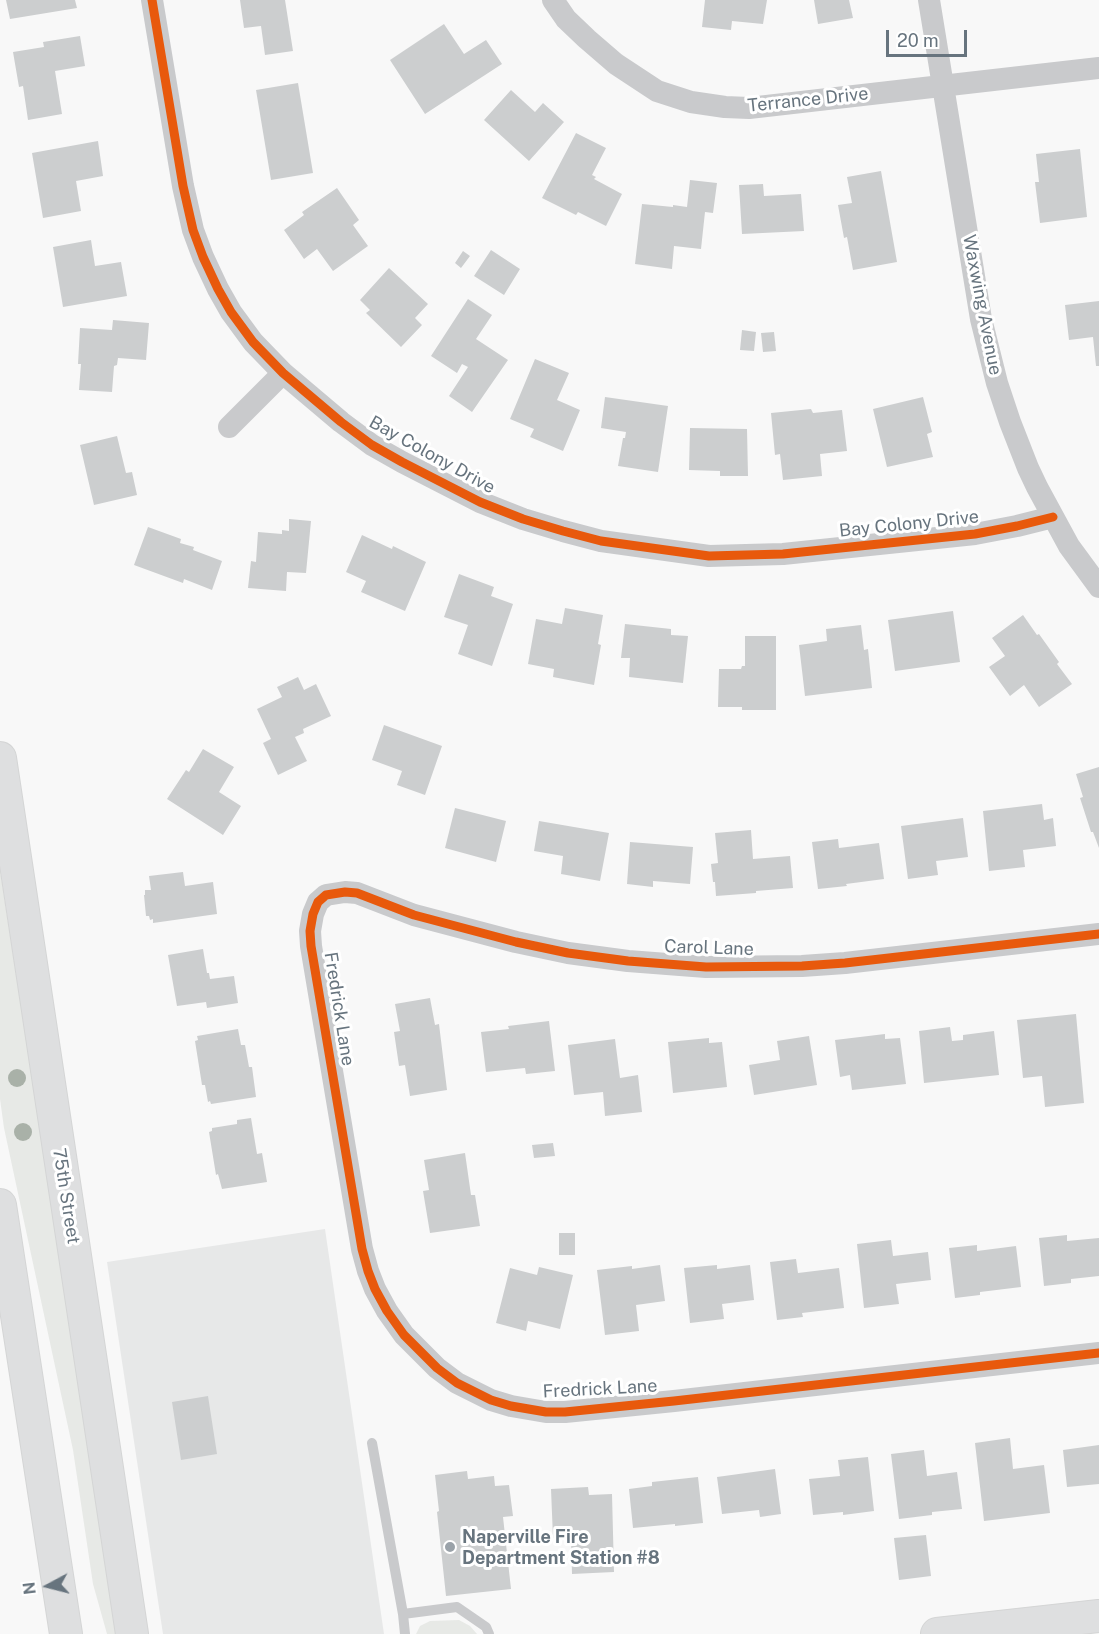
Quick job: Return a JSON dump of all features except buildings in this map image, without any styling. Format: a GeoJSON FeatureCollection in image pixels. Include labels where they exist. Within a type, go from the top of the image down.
{"type":"FeatureCollection","features":[{"type":"Feature","properties":{"kind":"main road","name":"75th Street"},"geometry":{"type":"LineString","coordinates":[[0,758],[132,1634]]}},
{"type":"Feature","properties":{"kind":"main road"},"geometry":{"type":"LineString","coordinates":[[0,1205],[66,1634]]}},
{"type":"Feature","properties":{"kind":"main road"},"geometry":{"type":"LineString","coordinates":[[937,1634],[1099,1616]]}},
{"type":"Feature","properties":{"kind":"street","name":"Bay Colony Drive"},"geometry":{"type":"LineString","coordinates":[[152,0],[183,186],[193,230],[203,257],[231,312],[253,342],[283,373],[340,422],[372,445],[437,481],[480,502],[523,519],[601,542],[710,556],[783,554],[975,534],[1053,517]]}},
{"type":"Feature","properties":{"kind":"street","name":"Terrance Drive"},"geometry":{"type":"LineString","coordinates":[[553,0],[566,19],[616,64],[657,91],[691,102],[724,107],[749,108],[1099,68]]}},
{"type":"Feature","properties":{"kind":"street","name":"Waxwing Avenue"},"geometry":{"type":"LineString","coordinates":[[929,0],[981,319],[997,383],[1028,468],[1069,546],[1099,587]]}},
{"type":"Feature","properties":{"kind":"street"},"geometry":{"type":"LineString","coordinates":[[229,427],[283,373]]}},
{"type":"Feature","properties":{"kind":"street","name":"Carol Lane"},"geometry":{"type":"LineString","coordinates":[[326,896],[345,892],[357,893],[414,915],[568,953],[628,961],[706,967],[845,963],[1099,934]]}},
{"type":"Feature","properties":{"kind":"street","name":"Fredrick Lane"},"geometry":{"type":"LineString","coordinates":[[326,896],[318,902],[313,914],[310,931],[311,946],[362,1249],[375,1289],[404,1335],[437,1368],[457,1383],[491,1400],[511,1406],[546,1412],[565,1412],[1099,1353]]}},
{"type":"Feature","properties":{"kind":"lane"},"geometry":{"type":"LineString","coordinates":[[372,1443],[405,1634]]}},
{"type":"Feature","properties":{"kind":"lane"},"geometry":{"type":"LineString","coordinates":[[403,1614],[457,1607],[486,1627],[489,1634]]}},
{"type":"Feature","properties":{"kind":"shaded area"},"geometry":{"type":"Polygon","coordinates":[[[0,870],[117,1634],[107,1634],[93,1584],[73,1450],[4,1128],[0,1099],[0,870]]]}},
{"type":"Feature","properties":{"kind":"shaded area"},"geometry":{"type":"Polygon","coordinates":[[[325,1229],[384,1634],[163,1634],[107,1262],[325,1229]]]}},
{"type":"Feature","properties":{"kind":"shaded area"},"geometry":{"type":"Polygon","coordinates":[[[459,1620],[470,1626],[477,1634],[416,1634],[420,1626],[430,1621],[459,1620]]]}},
{"type":"Feature","properties":{"kind":"cycle path"},"geometry":{"type":"LineString","coordinates":[[152,0],[183,186],[193,230],[218,289],[231,312],[253,342],[283,373],[372,445],[480,502],[523,519],[601,541],[709,556],[783,554],[975,534],[1053,517]]}},
{"type":"Feature","properties":{"kind":"cycle path"},"geometry":{"type":"LineString","coordinates":[[1099,934],[845,963],[706,967],[628,961],[568,953],[414,915],[357,893],[345,892],[326,895],[318,902],[310,931],[362,1249],[368,1271],[387,1311],[404,1335],[437,1368],[457,1383],[491,1400],[511,1406],[546,1412],[565,1412],[1099,1353]]}},
{"type":"Feature","properties":{"kind":"place","name":"Naperville Fire Department Station #8"},"geometry":{"type":"Point","coordinates":[450,1547]}}]}
